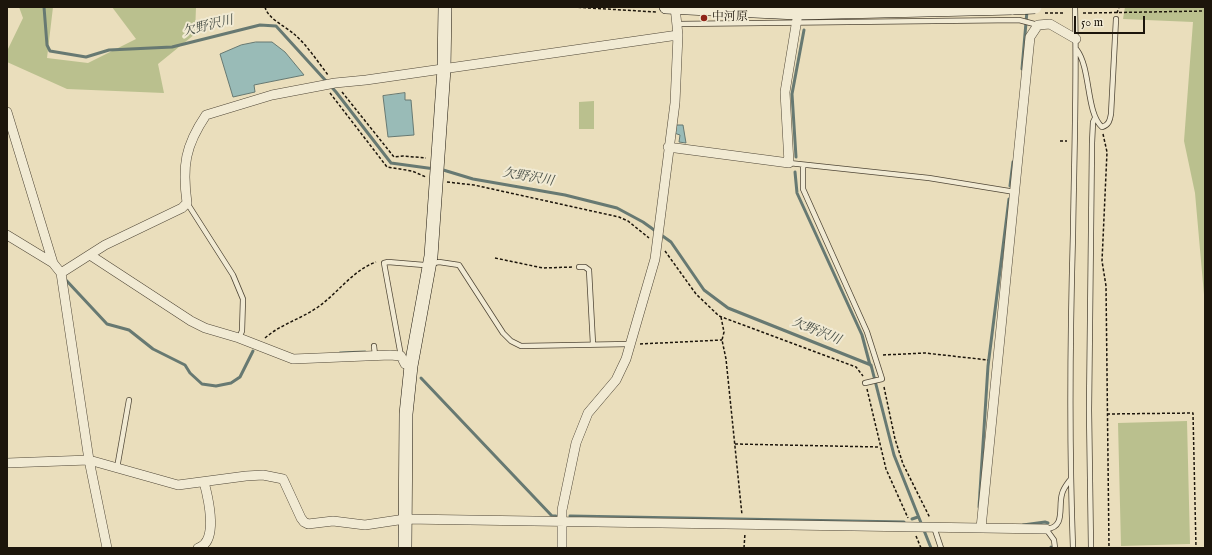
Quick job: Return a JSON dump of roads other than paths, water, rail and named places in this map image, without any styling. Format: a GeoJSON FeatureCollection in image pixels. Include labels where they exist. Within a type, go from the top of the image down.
{"type":"FeatureCollection","features":[{"type":"Feature","properties":{"kind":"street"},"geometry":{"type":"LineString","coordinates":[[405,548],[406,414],[411,366],[430,262],[438,178],[444,69],[445,7]]}},
{"type":"Feature","properties":{"kind":"street"},"geometry":{"type":"LineString","coordinates":[[562,548],[562,510],[576,443],[588,413],[616,380],[626,359],[655,259],[660,227],[668,147],[675,103],[678,35],[675,7]]}},
{"type":"Feature","properties":{"kind":"street"},"geometry":{"type":"LineString","coordinates":[[661,10],[675,7],[798,14],[1016,7],[1040,9]]}},
{"type":"Feature","properties":{"kind":"street"},"geometry":{"type":"LineString","coordinates":[[668,147],[789,163],[785,92],[798,14]]}},
{"type":"Feature","properties":{"kind":"street"},"geometry":{"type":"LineString","coordinates":[[980,528],[1030,37],[1028,22],[1050,24],[1076,39]]}},
{"type":"Feature","properties":{"kind":"street"},"geometry":{"type":"LineString","coordinates":[[61,273],[105,245],[182,208],[188,203],[184,180],[185,161],[195,131],[206,114],[272,95],[330,84],[678,35]]}},
{"type":"Feature","properties":{"kind":"street"},"geometry":{"type":"LineString","coordinates":[[7,112],[53,263]]}},
{"type":"Feature","properties":{"kind":"street"},"geometry":{"type":"LineString","coordinates":[[7,235],[53,263],[61,273],[89,460],[107,548]]}},
{"type":"Feature","properties":{"kind":"street"},"geometry":{"type":"LineString","coordinates":[[90,255],[191,321],[205,328],[239,338],[293,359],[374,350],[401,356],[405,364],[411,366]]}},
{"type":"Feature","properties":{"kind":"street"},"geometry":{"type":"LineString","coordinates":[[7,463],[89,460],[178,485],[257,476],[283,479],[301,518],[308,524],[333,521],[365,525],[405,518],[562,521],[743,519],[931,527],[1046,529]]}},
{"type":"Feature","properties":{"kind":"street"},"geometry":{"type":"LineString","coordinates":[[198,548],[207,542],[212,529],[204,482]]}},
{"type":"Feature","properties":{"kind":"lane"},"geometry":{"type":"LineString","coordinates":[[1016,7],[1028,22]]}},
{"type":"Feature","properties":{"kind":"lane"},"geometry":{"type":"LineString","coordinates":[[1073,548],[1070,479],[1072,235],[1077,50],[1075,7]]}},
{"type":"Feature","properties":{"kind":"lane"},"geometry":{"type":"LineString","coordinates":[[677,24],[798,14],[1028,22]]}},
{"type":"Feature","properties":{"kind":"lane"},"geometry":{"type":"LineString","coordinates":[[1077,50],[1083,58],[1095,118],[1102,127],[1106,126],[1111,114],[1116,19]]}},
{"type":"Feature","properties":{"kind":"lane"},"geometry":{"type":"LineString","coordinates":[[1091,548],[1089,386],[1092,144],[1093,122],[1095,118]]}},
{"type":"Feature","properties":{"kind":"lane"},"geometry":{"type":"LineString","coordinates":[[789,163],[929,178],[1015,192]]}},
{"type":"Feature","properties":{"kind":"lane"},"geometry":{"type":"LineString","coordinates":[[803,165],[803,189],[867,332],[875,355],[882,379],[868,383]]}},
{"type":"Feature","properties":{"kind":"lane"},"geometry":{"type":"LineString","coordinates":[[186,204],[189,206],[233,275],[243,299],[242,331],[239,338]]}},
{"type":"Feature","properties":{"kind":"lane"},"geometry":{"type":"LineString","coordinates":[[401,356],[384,263],[398,262],[424,265],[430,262],[459,265],[503,333],[511,341],[521,346],[630,344]]}},
{"type":"Feature","properties":{"kind":"lane"},"geometry":{"type":"LineString","coordinates":[[579,267],[585,267],[589,270],[593,344]]}},
{"type":"Feature","properties":{"kind":"lane"},"geometry":{"type":"LineString","coordinates":[[117,468],[129,400]]}},
{"type":"Feature","properties":{"kind":"lane"},"geometry":{"type":"LineString","coordinates":[[1046,529],[1052,529],[1057,525],[1060,519],[1062,494],[1070,479]]}},
{"type":"Feature","properties":{"kind":"lane"},"geometry":{"type":"LineString","coordinates":[[931,527],[941,548]]}},
{"type":"Feature","properties":{"kind":"lane"},"geometry":{"type":"LineString","coordinates":[[1046,529],[1054,540],[1055,548]]}},
{"type":"Feature","properties":{"kind":"water"},"geometry":{"type":"Polygon","coordinates":[[[256,42],[272,42],[285,52],[304,75],[254,85],[255,92],[233,97],[220,54],[241,45],[256,42]]]}},
{"type":"Feature","properties":{"kind":"water"},"geometry":{"type":"Polygon","coordinates":[[[405,93],[405,100],[411,100],[414,135],[388,137],[383,96],[405,93]]]}},
{"type":"Feature","properties":{"kind":"water"},"geometry":{"type":"Polygon","coordinates":[[[675,125],[683,125],[686,143],[679,142],[680,135],[674,133],[675,125]]]}},
{"type":"Feature","properties":{"kind":"waterway","name":"欠野沢川"},"geometry":{"type":"LineString","coordinates":[[44,7],[47,45],[50,51],[86,57],[109,50],[172,47],[260,25],[276,26],[336,92],[391,163],[435,169]]}},
{"type":"Feature","properties":{"kind":"waterway"},"geometry":{"type":"LineString","coordinates":[[1022,69],[1027,11]]}},
{"type":"Feature","properties":{"kind":"waterway"},"geometry":{"type":"LineString","coordinates":[[796,157],[792,94],[804,30]]}},
{"type":"Feature","properties":{"kind":"waterway"},"geometry":{"type":"LineString","coordinates":[[1010,186],[1013,162]]}},
{"type":"Feature","properties":{"kind":"waterway","name":"欠野沢川"},"geometry":{"type":"LineString","coordinates":[[440,169],[473,179],[565,195],[617,208],[643,222],[671,242],[704,290],[728,308],[871,365],[894,455],[931,548]]}},
{"type":"Feature","properties":{"kind":"waterway"},"geometry":{"type":"LineString","coordinates":[[795,172],[797,193],[862,335],[870,365]]}},
{"type":"Feature","properties":{"kind":"waterway"},"geometry":{"type":"LineString","coordinates":[[979,507],[988,366],[1009,199]]}},
{"type":"Feature","properties":{"kind":"waterway"},"geometry":{"type":"LineString","coordinates":[[65,279],[107,324],[129,330],[153,349],[185,365],[190,373],[202,384],[216,386],[231,383],[240,377],[253,351]]}},
{"type":"Feature","properties":{"kind":"waterway"},"geometry":{"type":"LineString","coordinates":[[340,353],[365,352]]}},
{"type":"Feature","properties":{"kind":"waterway"},"geometry":{"type":"LineString","coordinates":[[421,378],[552,516],[556,516]]}},
{"type":"Feature","properties":{"kind":"waterway"},"geometry":{"type":"LineString","coordinates":[[570,516],[904,522]]}},
{"type":"Feature","properties":{"kind":"waterway","name":"欠野沢川"},"geometry":{"type":"LineString","coordinates":[[912,519],[918,517]]}},
{"type":"Feature","properties":{"kind":"waterway"},"geometry":{"type":"LineString","coordinates":[[1023,525],[1045,522],[1048,523]]}},
{"type":"Feature","properties":{"kind":"place","name":"中河原"},"geometry":{"type":"Point","coordinates":[704,18]}}]}
